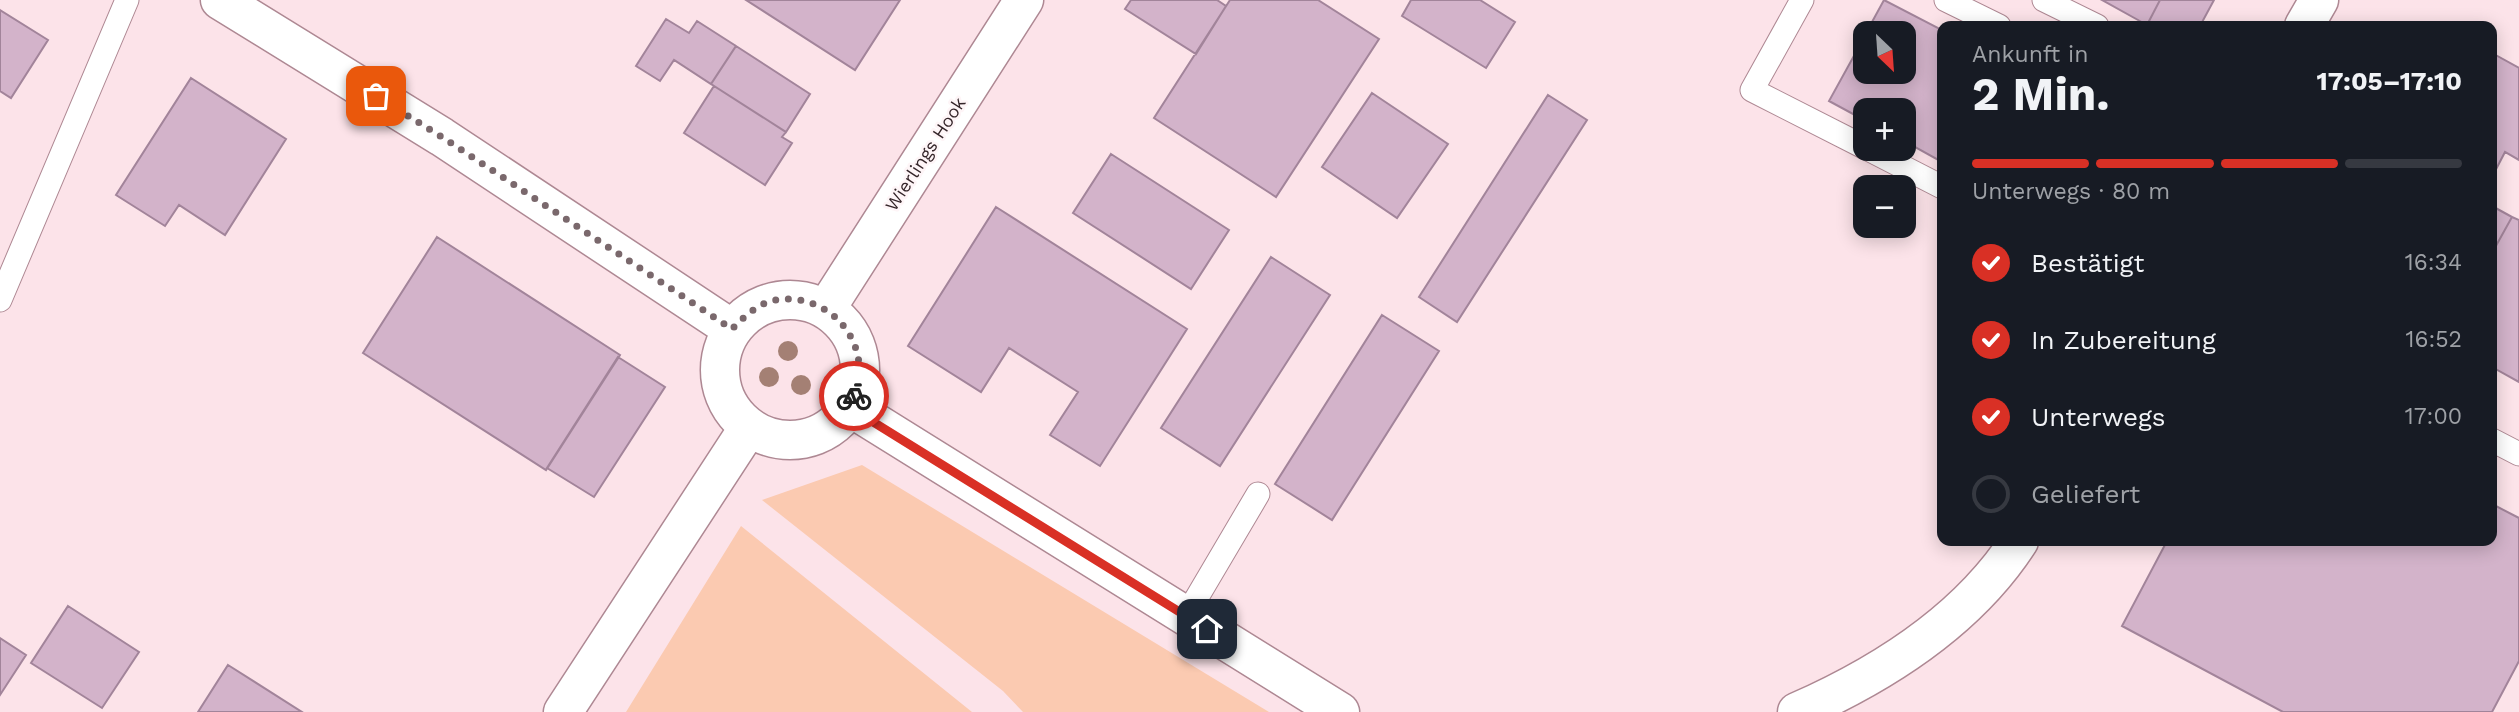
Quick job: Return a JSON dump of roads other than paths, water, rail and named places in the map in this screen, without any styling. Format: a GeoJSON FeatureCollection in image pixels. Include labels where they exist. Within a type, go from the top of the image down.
{"type":"FeatureCollection","features":[{"type":"Feature","properties":{"kind":"street"},"geometry":{"type":"LineString","coordinates":[[220,0],[442,137],[732,329]]}},
{"type":"Feature","properties":{"kind":"street","name":"Wierlings Hook"},"geometry":{"type":"LineString","coordinates":[[826,309],[1024,0]]}},
{"type":"Feature","properties":{"kind":"street"},"geometry":{"type":"LineString","coordinates":[[2307,21],[2319,0]]}},
{"type":"Feature","properties":{"kind":"street"},"geometry":{"type":"LineString","coordinates":[[775,300],[801,300],[826,309],[843,323],[855,342],[860,364],[858,386],[849,407],[836,422],[818,434],[800,439],[779,439],[749,427],[730,407],[720,382],[721,354],[732,329],[750,311],[775,300]]}},
{"type":"Feature","properties":{"kind":"street"},"geometry":{"type":"LineString","coordinates":[[849,407],[1340,712]]}},
{"type":"Feature","properties":{"kind":"street"},"geometry":{"type":"LineString","coordinates":[[562,712],[749,427]]}},
{"type":"Feature","properties":{"kind":"street"},"geometry":{"type":"LineString","coordinates":[[1797,712],[1842,692],[1928,637],[2001,567],[2016,546]]}},
{"type":"Feature","properties":{"kind":"lane"},"geometry":{"type":"LineString","coordinates":[[0,300],[127,0]]}},
{"type":"Feature","properties":{"kind":"lane"},"geometry":{"type":"LineString","coordinates":[[1802,0],[1752,90],[1853,141]]}},
{"type":"Feature","properties":{"kind":"lane"},"geometry":{"type":"LineString","coordinates":[[1946,0],[1989,21]]}},
{"type":"Feature","properties":{"kind":"lane"},"geometry":{"type":"LineString","coordinates":[[2044,0],[2087,21]]}},
{"type":"Feature","properties":{"kind":"lane"},"geometry":{"type":"LineString","coordinates":[[1892,161],[1937,184]]}},
{"type":"Feature","properties":{"kind":"lane"},"geometry":{"type":"LineString","coordinates":[[2497,443],[2519,454]]}},
{"type":"Feature","properties":{"kind":"lane"},"geometry":{"type":"LineString","coordinates":[[1186,616],[1258,494]]}}]}
